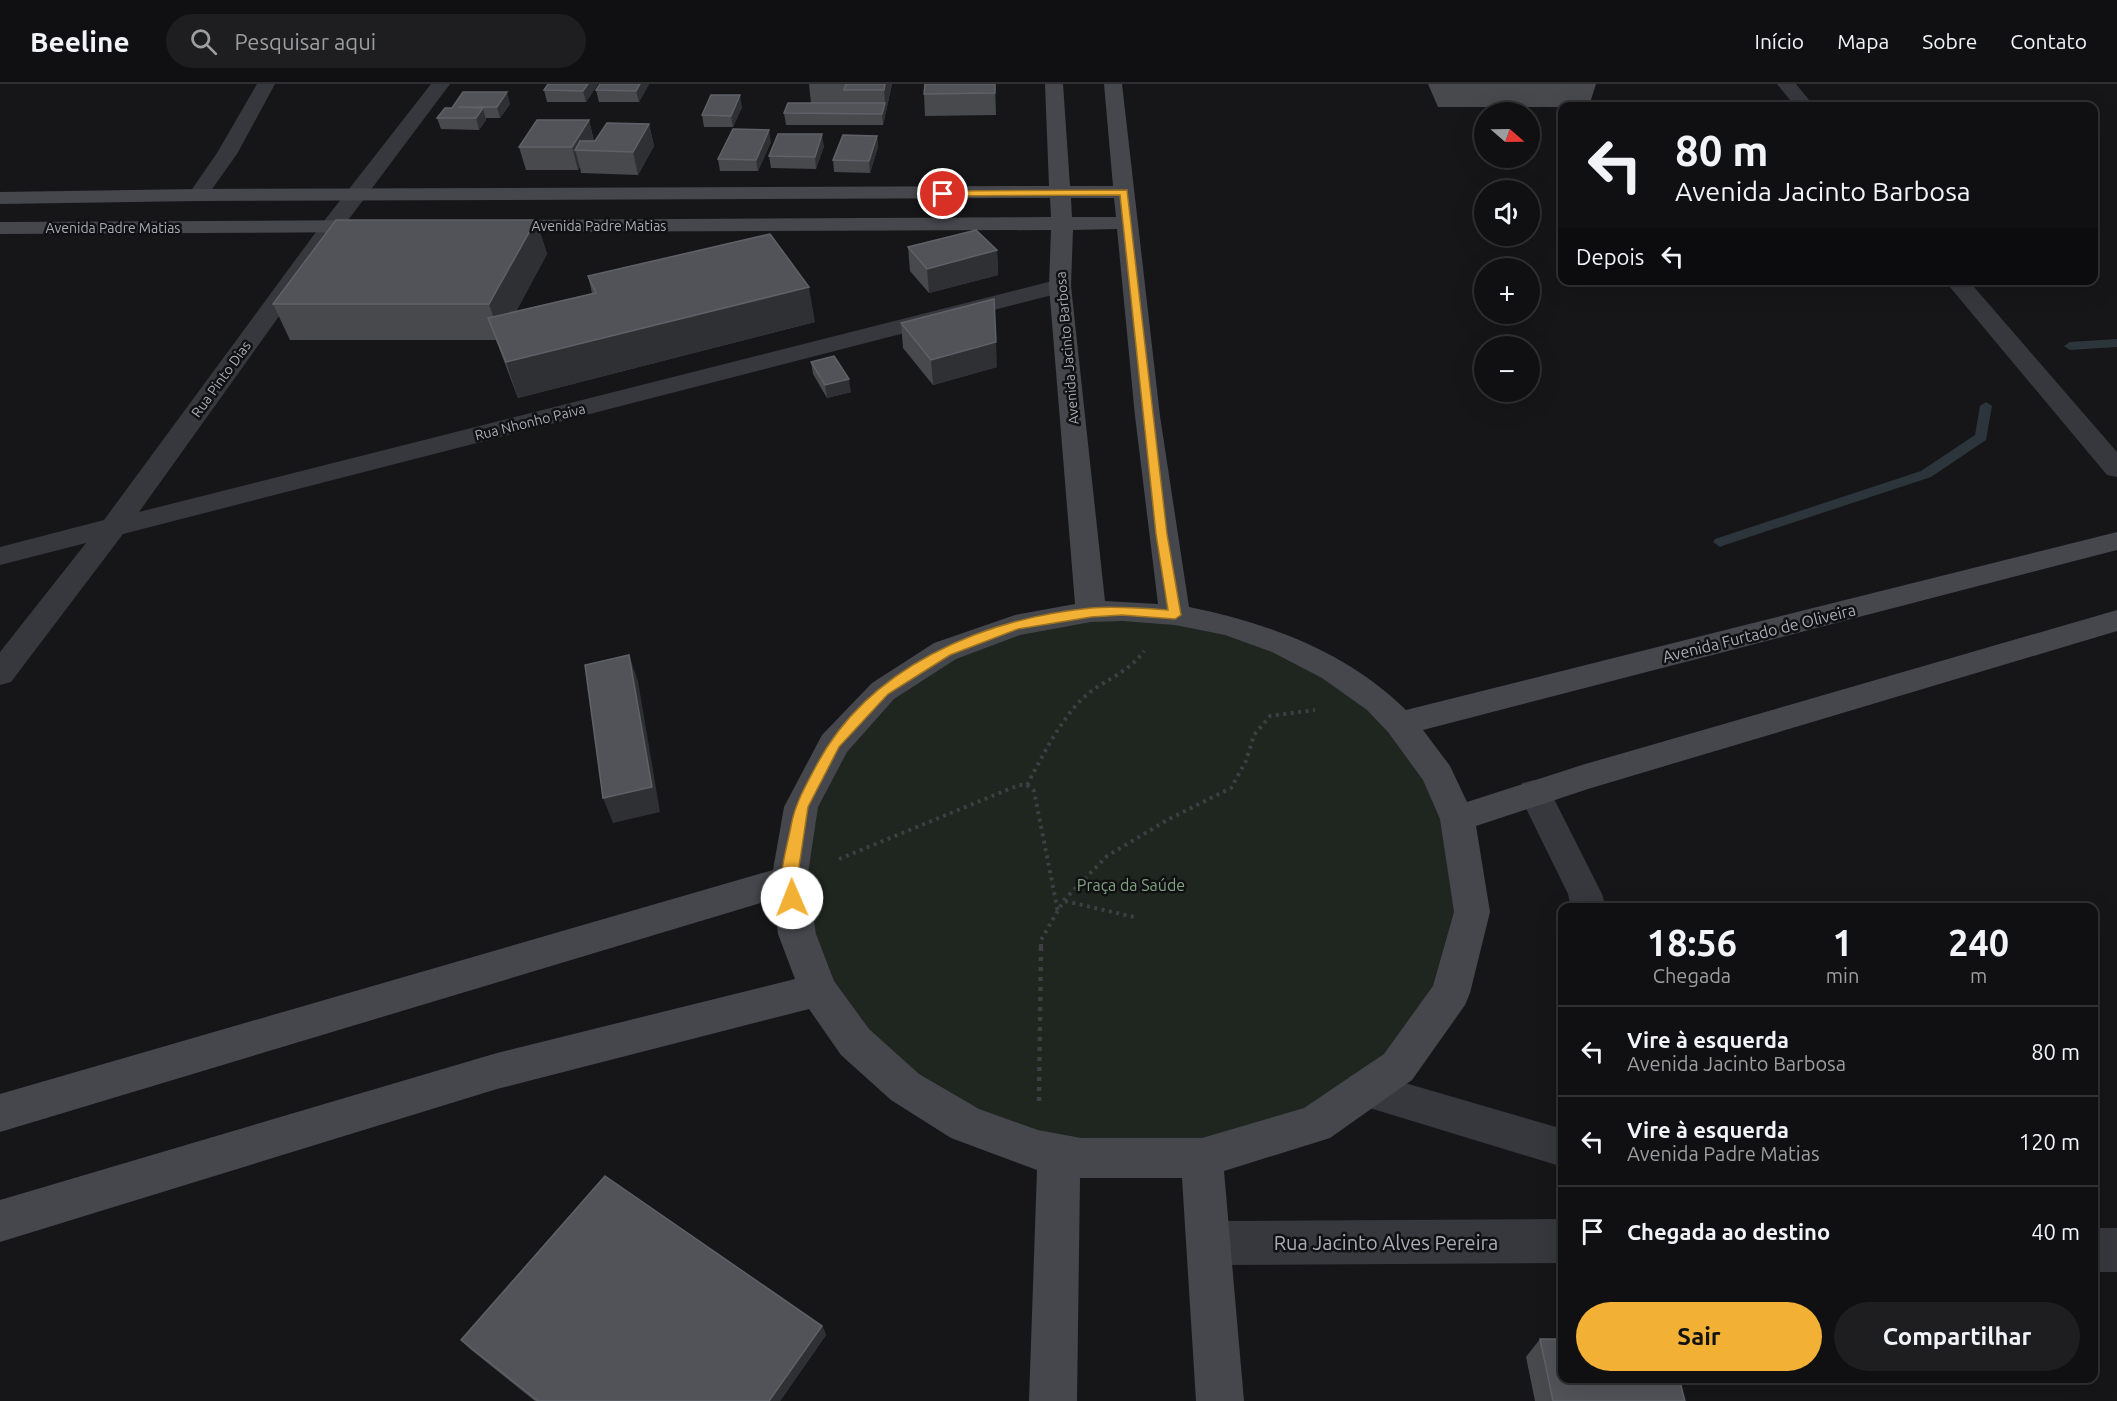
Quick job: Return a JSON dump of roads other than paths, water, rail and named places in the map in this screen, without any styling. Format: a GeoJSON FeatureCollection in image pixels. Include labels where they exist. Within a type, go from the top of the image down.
{"type":"FeatureCollection","features":[{"type":"Feature","properties":{"kind":"main road","name":"Avenida Jacinto Barbosa"},"geometry":{"type":"LineString","coordinates":[[1054,84],[1062,225],[1060,286],[1091,612]]}},
{"type":"Feature","properties":{"kind":"main road"},"geometry":{"type":"LineString","coordinates":[[1113,84],[1126,224],[1162,534],[1175,615]]}},
{"type":"Feature","properties":{"kind":"main road","name":"Avenida Padre Matias"},"geometry":{"type":"LineString","coordinates":[[0,198],[198,195],[1124,192]]}},
{"type":"Feature","properties":{"kind":"main road","name":"Avenida Padre Matias"},"geometry":{"type":"LineString","coordinates":[[476,226],[1126,224]]}},
{"type":"Feature","properties":{"kind":"main road","name":"Avenida Padre Matias"},"geometry":{"type":"LineString","coordinates":[[0,228],[392,226]]}},
{"type":"Feature","properties":{"kind":"main road","name":"Avenida Furtado de Oliveira"},"geometry":{"type":"LineString","coordinates":[[1400,724],[2117,541]]}},
{"type":"Feature","properties":{"kind":"main road"},"geometry":{"type":"LineString","coordinates":[[1122,611],[1175,615],[1230,626],[1283,644],[1333,670],[1378,702],[1400,724],[1438,775],[1457,819],[1473,912],[1451,993],[1398,1067],[1315,1124],[1202,1158],[1081,1158],[1048,1152],[966,1124],[905,1087],[855,1042],[819,990],[797,934],[789,880],[801,807],[834,744],[883,691],[945,651],[1016,625],[1091,612],[1122,611]]}},
{"type":"Feature","properties":{"kind":"main road"},"geometry":{"type":"LineString","coordinates":[[1457,819],[1534,792],[2117,620]]}},
{"type":"Feature","properties":{"kind":"main road"},"geometry":{"type":"LineString","coordinates":[[0,1113],[789,880]]}},
{"type":"Feature","properties":{"kind":"main road"},"geometry":{"type":"LineString","coordinates":[[0,1221],[497,1071],[819,990]]}},
{"type":"Feature","properties":{"kind":"main road"},"geometry":{"type":"LineString","coordinates":[[1048,1152],[1053,1401]]}},
{"type":"Feature","properties":{"kind":"main road"},"geometry":{"type":"LineString","coordinates":[[1202,1158],[1220,1401]]}},
{"type":"Feature","properties":{"kind":"street"},"geometry":{"type":"LineString","coordinates":[[198,195],[227,154],[266,84]]}},
{"type":"Feature","properties":{"kind":"street","name":"Rua Pinto Dias"},"geometry":{"type":"LineString","coordinates":[[0,674],[112,529],[332,226],[441,84]]}},
{"type":"Feature","properties":{"kind":"street"},"geometry":{"type":"LineString","coordinates":[[1786,84],[1802,102]]}},
{"type":"Feature","properties":{"kind":"street"},"geometry":{"type":"LineString","coordinates":[[1959,285],[2117,469]]}},
{"type":"Feature","properties":{"kind":"street","name":"Rua Nhonho Paiva"},"geometry":{"type":"LineString","coordinates":[[0,556],[1060,286]]}},
{"type":"Feature","properties":{"kind":"street","name":"Rua Jacinto Alves Pereira"},"geometry":{"type":"LineString","coordinates":[[1210,1243],[1558,1237]]}},
{"type":"Feature","properties":{"kind":"street"},"geometry":{"type":"LineString","coordinates":[[2098,1250],[2117,1250]]}},
{"type":"Feature","properties":{"kind":"lane"},"geometry":{"type":"LineString","coordinates":[[1534,792],[1588,903]]}},
{"type":"Feature","properties":{"kind":"lane"},"geometry":{"type":"LineString","coordinates":[[1364,1089],[1558,1147]]}},
{"type":"Feature","properties":{"kind":"waterway"},"geometry":{"type":"LineString","coordinates":[[2070,346],[2117,343]]}},
{"type":"Feature","properties":{"kind":"waterway"},"geometry":{"type":"LineString","coordinates":[[1720,542],[1926,474],[1981,437],[1986,406]]}},
{"type":"Feature","properties":{"kind":"park label","name":"Praça da Saúde"},"geometry":{"type":"Point","coordinates":[1131,885]}}]}
